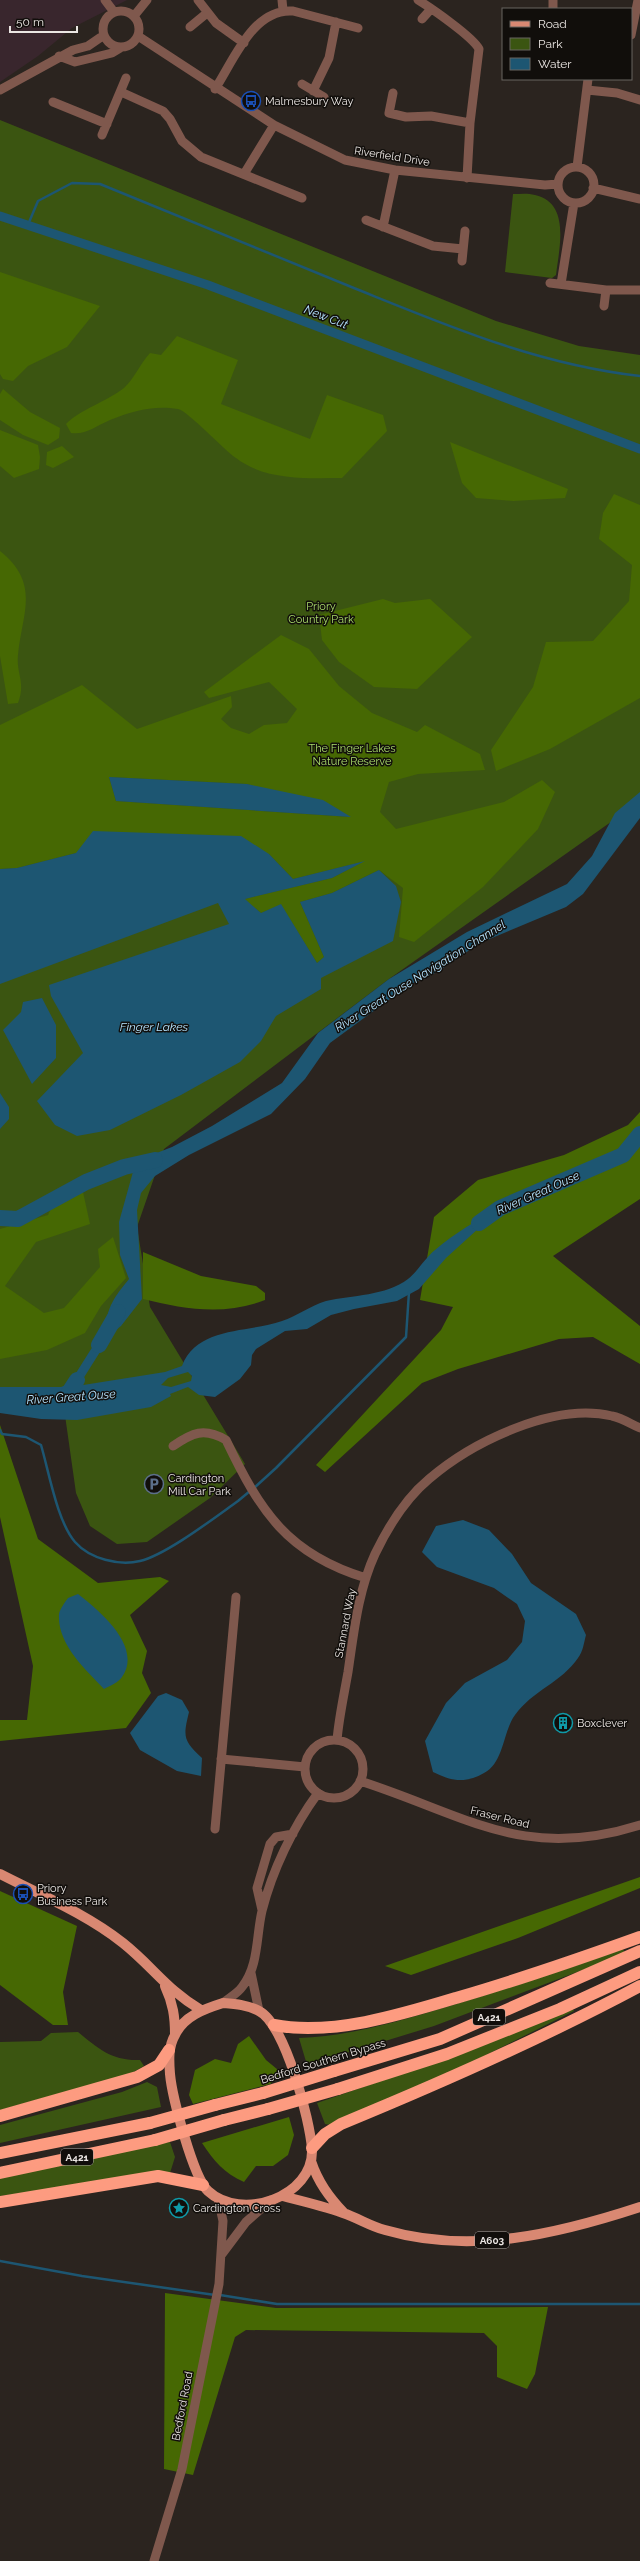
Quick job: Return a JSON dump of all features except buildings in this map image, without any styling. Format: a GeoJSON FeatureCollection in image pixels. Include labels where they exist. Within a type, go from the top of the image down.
{"type":"FeatureCollection","features":[{"type":"Feature","properties":{"kind":"highway"},"geometry":{"type":"LineString","coordinates":[[274,2025],[297,2030],[386,2019],[545,1972],[640,1936]]}},
{"type":"Feature","properties":{"kind":"highway","name":"Bedford Southern Bypass"},"geometry":{"type":"LineString","coordinates":[[0,2152],[150,2123],[263,2093],[440,2039],[640,1951]]}},
{"type":"Feature","properties":{"kind":"highway","name":"A421"},"geometry":{"type":"LineString","coordinates":[[0,2173],[155,2140],[338,2089],[447,2054],[560,2008],[640,1972]]}},
{"type":"Feature","properties":{"kind":"highway"},"geometry":{"type":"LineString","coordinates":[[312,2148],[325,2134],[341,2124],[476,2066],[582,2017],[640,1986]]}},
{"type":"Feature","properties":{"kind":"highway"},"geometry":{"type":"LineString","coordinates":[[0,2116],[137,2077],[159,2065],[169,2050]]}},
{"type":"Feature","properties":{"kind":"highway"},"geometry":{"type":"LineString","coordinates":[[0,2202],[158,2176],[204,2185]]}},
{"type":"Feature","properties":{"kind":"main road"},"geometry":{"type":"LineString","coordinates":[[0,1874],[94,1924],[122,1942],[145,1962],[164,1984],[201,2010]]}},
{"type":"Feature","properties":{"kind":"main road"},"geometry":{"type":"LineString","coordinates":[[164,1984],[172,2001],[175,2017],[175,2035]]}},
{"type":"Feature","properties":{"kind":"main road"},"geometry":{"type":"LineString","coordinates":[[223,2003],[237,2004],[259,2010],[274,2025],[286,2048],[307,2121],[312,2148],[311,2161],[295,2187],[282,2196],[252,2204],[235,2204],[218,2198],[204,2185],[190,2155],[170,2075],[169,2050],[175,2035],[186,2020],[201,2010],[223,2003]]}},
{"type":"Feature","properties":{"kind":"main road","name":"A603"},"geometry":{"type":"LineString","coordinates":[[311,2161],[316,2176],[327,2195],[344,2213]]}},
{"type":"Feature","properties":{"kind":"main road","name":"A603"},"geometry":{"type":"LineString","coordinates":[[282,2196],[344,2213],[384,2230],[416,2238],[460,2242],[521,2238],[567,2230],[640,2207]]}},
{"type":"Feature","properties":{"kind":"street"},"geometry":{"type":"LineString","coordinates":[[105,0],[114,12]]}},
{"type":"Feature","properties":{"kind":"street"},"geometry":{"type":"LineString","coordinates":[[134,16],[147,0]]}},
{"type":"Feature","properties":{"kind":"street"},"geometry":{"type":"LineString","coordinates":[[198,0],[207,13],[224,31],[244,44]]}},
{"type":"Feature","properties":{"kind":"street"},"geometry":{"type":"LineString","coordinates":[[282,0],[283,10]]}},
{"type":"Feature","properties":{"kind":"street"},"geometry":{"type":"LineString","coordinates":[[418,0],[457,30],[469,36],[479,49],[470,123],[467,178]]}},
{"type":"Feature","properties":{"kind":"street"},"geometry":{"type":"LineString","coordinates":[[632,30],[638,0]]}},
{"type":"Feature","properties":{"kind":"street"},"geometry":{"type":"LineString","coordinates":[[422,19],[431,9]]}},
{"type":"Feature","properties":{"kind":"street"},"geometry":{"type":"LineString","coordinates":[[216,89],[261,19],[283,10],[358,28]]}},
{"type":"Feature","properties":{"kind":"street"},"geometry":{"type":"LineString","coordinates":[[59,56],[75,62],[112,54],[122,47],[134,42],[138,36],[139,24],[134,16],[122,11],[114,12],[106,20],[104,35],[111,44],[122,47]]}},
{"type":"Feature","properties":{"kind":"street"},"geometry":{"type":"LineString","coordinates":[[190,27],[207,13]]}},
{"type":"Feature","properties":{"kind":"street"},"geometry":{"type":"LineString","coordinates":[[313,91],[329,58],[336,22]]}},
{"type":"Feature","properties":{"kind":"street"},"geometry":{"type":"LineString","coordinates":[[0,90],[59,56],[72,50],[88,46],[104,35]]}},
{"type":"Feature","properties":{"kind":"street","name":"Riverfield Drive"},"geometry":{"type":"LineString","coordinates":[[138,36],[216,89],[274,125],[345,160],[395,170],[545,185],[558,184]]}},
{"type":"Feature","properties":{"kind":"street"},"geometry":{"type":"LineString","coordinates":[[102,135],[126,78]]}},
{"type":"Feature","properties":{"kind":"street"},"geometry":{"type":"LineString","coordinates":[[578,167],[588,80]]}},
{"type":"Feature","properties":{"kind":"street"},"geometry":{"type":"LineString","coordinates":[[302,84],[324,97]]}},
{"type":"Feature","properties":{"kind":"street"},"geometry":{"type":"LineString","coordinates":[[587,90],[617,93],[640,100]]}},
{"type":"Feature","properties":{"kind":"street"},"geometry":{"type":"LineString","coordinates":[[121,92],[163,112],[170,119],[182,141],[189,150],[201,157],[302,198]]}},
{"type":"Feature","properties":{"kind":"street"},"geometry":{"type":"LineString","coordinates":[[393,93],[389,113],[406,117],[431,116],[470,123]]}},
{"type":"Feature","properties":{"kind":"street"},"geometry":{"type":"LineString","coordinates":[[53,102],[107,124]]}},
{"type":"Feature","properties":{"kind":"street"},"geometry":{"type":"LineString","coordinates":[[244,174],[274,125]]}},
{"type":"Feature","properties":{"kind":"street"},"geometry":{"type":"LineString","coordinates":[[578,167],[587,171],[593,180],[593,188],[590,196],[582,202],[574,203],[566,200],[559,193],[558,184],[560,175],[568,169],[578,167]]}},
{"type":"Feature","properties":{"kind":"street"},"geometry":{"type":"LineString","coordinates":[[383,227],[395,170]]}},
{"type":"Feature","properties":{"kind":"street"},"geometry":{"type":"LineString","coordinates":[[593,188],[640,199]]}},
{"type":"Feature","properties":{"kind":"street"},"geometry":{"type":"LineString","coordinates":[[561,284],[574,203]]}},
{"type":"Feature","properties":{"kind":"street"},"geometry":{"type":"LineString","coordinates":[[366,220],[433,246],[463,249]]}},
{"type":"Feature","properties":{"kind":"street"},"geometry":{"type":"LineString","coordinates":[[462,261],[466,231]]}},
{"type":"Feature","properties":{"kind":"street"},"geometry":{"type":"LineString","coordinates":[[550,283],[606,290],[640,290]]}},
{"type":"Feature","properties":{"kind":"street"},"geometry":{"type":"LineString","coordinates":[[604,306],[606,290]]}},
{"type":"Feature","properties":{"kind":"street","name":"Stannard Way"},"geometry":{"type":"LineString","coordinates":[[337,1740],[357,1610],[366,1578],[375,1555],[390,1526],[412,1497],[429,1479],[485,1440],[518,1427],[584,1414],[612,1416],[640,1428]]}},
{"type":"Feature","properties":{"kind":"street"},"geometry":{"type":"LineString","coordinates":[[172,1446],[198,1432],[216,1434],[226,1440],[238,1465],[263,1508],[274,1523],[302,1549],[325,1563],[366,1578]]}},
{"type":"Feature","properties":{"kind":"street"},"geometry":{"type":"LineString","coordinates":[[215,1829],[236,1598]]}},
{"type":"Feature","properties":{"kind":"street"},"geometry":{"type":"LineString","coordinates":[[337,1740],[348,1744],[357,1752],[362,1761],[360,1781],[355,1789],[346,1796],[328,1798],[318,1793],[310,1785],[305,1767],[308,1755],[316,1746],[325,1742],[337,1740]]}},
{"type":"Feature","properties":{"kind":"street"},"geometry":{"type":"LineString","coordinates":[[221,1760],[305,1767]]}},
{"type":"Feature","properties":{"kind":"street","name":"Fraser Road"},"geometry":{"type":"LineString","coordinates":[[360,1781],[448,1815],[514,1835],[554,1840],[581,1839],[640,1826]]}},
{"type":"Feature","properties":{"kind":"street"},"geometry":{"type":"LineString","coordinates":[[223,2003],[242,1988],[250,1973],[262,1911],[293,1834],[318,1793]]}},
{"type":"Feature","properties":{"kind":"street"},"geometry":{"type":"LineString","coordinates":[[262,1911],[257,1888],[270,1844],[276,1837],[293,1834]]}},
{"type":"Feature","properties":{"kind":"street"},"geometry":{"type":"LineString","coordinates":[[250,1973],[259,2010]]}},
{"type":"Feature","properties":{"kind":"street","name":"Bedford Road"},"geometry":{"type":"LineString","coordinates":[[154,2561],[182,2469],[215,2307],[222,2254],[223,2221],[218,2198]]}},
{"type":"Feature","properties":{"kind":"street"},"geometry":{"type":"LineString","coordinates":[[222,2254],[242,2227],[271,2200]]}},
{"type":"Feature","properties":{"kind":"shaded area"},"geometry":{"type":"Polygon","coordinates":[[[0,0],[127,0],[72,28],[38,56],[0,82],[0,0]]]}},
{"type":"Feature","properties":{"kind":"green space","name":"Priory Country Park"},"geometry":{"type":"Polygon","coordinates":[[[0,120],[496,321],[579,346],[640,355],[640,796],[625,812],[389,979],[164,1149],[137,1227],[150,1307],[245,1464],[210,1498],[147,1542],[117,1544],[90,1526],[76,1493],[61,1387],[0,1387],[0,120]]]}},
{"type":"Feature","properties":{"kind":"green space"},"geometry":{"type":"Polygon","coordinates":[[[513,194],[535,195],[546,200],[554,207],[560,228],[560,240],[556,275],[552,278],[505,272],[513,194]]]}},
{"type":"Feature","properties":{"kind":"green space"},"geometry":{"type":"Polygon","coordinates":[[[0,272],[100,306],[67,347],[28,366],[13,381],[3,379],[0,374],[0,272]]]}},
{"type":"Feature","properties":{"kind":"green space"},"geometry":{"type":"Polygon","coordinates":[[[177,336],[238,360],[221,404],[310,439],[327,395],[383,415],[387,431],[342,478],[287,477],[260,471],[236,458],[190,416],[178,409],[152,408],[143,410],[110,420],[91,430],[81,433],[71,433],[66,424],[71,419],[124,388],[150,353],[161,355],[177,336]]]}},
{"type":"Feature","properties":{"kind":"green space"},"geometry":{"type":"Polygon","coordinates":[[[3,389],[30,412],[60,428],[59,438],[48,445],[23,435],[0,420],[0,394],[3,389]]]}},
{"type":"Feature","properties":{"kind":"green space"},"geometry":{"type":"Polygon","coordinates":[[[0,430],[38,445],[40,457],[39,469],[14,478],[0,466],[0,430]]]}},
{"type":"Feature","properties":{"kind":"green space"},"geometry":{"type":"Polygon","coordinates":[[[450,442],[568,489],[565,498],[513,501],[476,498],[462,483],[450,442]]]}},
{"type":"Feature","properties":{"kind":"green space"},"geometry":{"type":"Polygon","coordinates":[[[62,446],[74,457],[53,468],[46,465],[47,452],[62,446]]]}},
{"type":"Feature","properties":{"kind":"green space"},"geometry":{"type":"Polygon","coordinates":[[[614,494],[640,505],[640,698],[550,749],[496,771],[491,750],[533,687],[546,642],[593,641],[629,601],[632,565],[599,539],[603,513],[614,494]]]}},
{"type":"Feature","properties":{"kind":"green space"},"geometry":{"type":"Polygon","coordinates":[[[0,551],[13,563],[21,575],[25,587],[26,600],[18,655],[18,668],[21,684],[20,696],[18,703],[8,704],[0,656],[0,551]]]}},
{"type":"Feature","properties":{"kind":"green space"},"geometry":{"type":"Polygon","coordinates":[[[383,599],[395,603],[430,599],[472,637],[417,689],[374,687],[339,662],[322,640],[319,615],[383,599]]]}},
{"type":"Feature","properties":{"kind":"green space","name":"The Finger Lakes Nature Reserve"},"geometry":{"type":"Polygon","coordinates":[[[281,635],[309,649],[339,686],[372,713],[417,732],[425,725],[480,754],[485,770],[418,774],[389,782],[380,812],[396,829],[504,802],[542,780],[555,792],[538,829],[483,887],[414,942],[399,937],[403,888],[379,870],[332,893],[300,902],[324,957],[317,963],[281,905],[261,913],[244,899],[332,878],[362,862],[293,879],[269,854],[76,853],[17,868],[0,869],[0,725],[82,685],[137,729],[231,696],[232,707],[221,719],[231,728],[249,734],[264,725],[287,723],[297,709],[269,682],[209,698],[204,692],[281,635]],[[109,777],[116,801],[350,817],[247,784],[109,777]]]}},
{"type":"Feature","properties":{"kind":"green space"},"geometry":{"type":"Polygon","coordinates":[[[640,1112],[640,1199],[553,1256],[640,1326],[640,1364],[593,1337],[559,1339],[458,1369],[422,1383],[325,1472],[316,1465],[441,1330],[453,1307],[420,1300],[434,1217],[478,1180],[564,1155],[628,1125],[640,1112]]]}},
{"type":"Feature","properties":{"kind":"green space"},"geometry":{"type":"Polygon","coordinates":[[[83,1192],[90,1224],[36,1242],[5,1286],[44,1313],[64,1308],[100,1267],[98,1249],[113,1237],[126,1278],[101,1306],[85,1333],[47,1350],[0,1359],[0,1229],[48,1215],[55,1199],[83,1192]]]}},
{"type":"Feature","properties":{"kind":"green space"},"geometry":{"type":"Polygon","coordinates":[[[143,1252],[201,1276],[256,1286],[265,1293],[265,1300],[235,1308],[204,1309],[173,1306],[143,1299],[143,1252]]]}},
{"type":"Feature","properties":{"kind":"green space"},"geometry":{"type":"Polygon","coordinates":[[[0,1425],[38,1539],[98,1583],[160,1577],[169,1581],[130,1615],[147,1651],[142,1673],[151,1693],[126,1728],[0,1741],[0,1720],[27,1720],[33,1666],[0,1517],[0,1425]]]}},
{"type":"Feature","properties":{"kind":"green space"},"geometry":{"type":"Polygon","coordinates":[[[640,1877],[640,1888],[518,1938],[411,1975],[385,1966],[640,1877]]]}},
{"type":"Feature","properties":{"kind":"green space"},"geometry":{"type":"Polygon","coordinates":[[[0,1891],[77,1926],[63,1992],[68,2025],[53,2025],[0,1985],[0,1891]]]}},
{"type":"Feature","properties":{"kind":"green space"},"geometry":{"type":"Polygon","coordinates":[[[623,1949],[625,1954],[434,2026],[307,2065],[299,2038],[319,2037],[358,2031],[396,2022],[517,1985],[623,1949]]]}},
{"type":"Feature","properties":{"kind":"green space"},"geometry":{"type":"Polygon","coordinates":[[[571,2006],[574,2011],[456,2070],[331,2125],[325,2124],[317,2103],[450,2057],[571,2006]]]}},
{"type":"Feature","properties":{"kind":"green space"},"geometry":{"type":"Polygon","coordinates":[[[78,2032],[106,2053],[130,2060],[140,2060],[144,2066],[130,2074],[0,2110],[0,2042],[41,2041],[51,2033],[78,2032]]]}},
{"type":"Feature","properties":{"kind":"green space"},"geometry":{"type":"Polygon","coordinates":[[[249,2036],[266,2060],[283,2074],[270,2084],[193,2104],[189,2095],[195,2070],[215,2059],[231,2063],[238,2044],[249,2036]]]}},
{"type":"Feature","properties":{"kind":"green space"},"geometry":{"type":"Polygon","coordinates":[[[147,2082],[157,2087],[161,2107],[0,2143],[0,2125],[122,2092],[147,2082]]]}},
{"type":"Feature","properties":{"kind":"green space"},"geometry":{"type":"Polygon","coordinates":[[[289,2117],[294,2135],[288,2155],[273,2166],[256,2166],[244,2182],[231,2175],[220,2166],[202,2143],[289,2117]]]}},
{"type":"Feature","properties":{"kind":"green space"},"geometry":{"type":"Polygon","coordinates":[[[170,2142],[175,2157],[170,2173],[0,2196],[0,2177],[170,2142]]]}},
{"type":"Feature","properties":{"kind":"green space"},"geometry":{"type":"Polygon","coordinates":[[[165,2293],[276,2308],[548,2307],[535,2374],[527,2389],[497,2377],[497,2346],[484,2333],[246,2330],[235,2337],[193,2475],[164,2469],[165,2293]]]}},
{"type":"Feature","properties":{"kind":"water"},"geometry":{"type":"Polygon","coordinates":[[[109,777],[247,784],[323,800],[351,817],[116,801],[109,777]]]}},
{"type":"Feature","properties":{"kind":"water","name":"River Great Ouse Navigation Channel"},"geometry":{"type":"Polygon","coordinates":[[[640,792],[640,818],[583,894],[566,907],[480,943],[437,972],[409,985],[330,1043],[305,1079],[271,1114],[189,1155],[155,1176],[141,1193],[137,1210],[142,1299],[121,1326],[112,1333],[106,1330],[106,1322],[112,1303],[129,1279],[120,1255],[119,1222],[136,1161],[172,1147],[212,1126],[282,1083],[318,1033],[389,979],[467,932],[567,884],[592,856],[615,813],[640,792]]]}},
{"type":"Feature","properties":{"kind":"water","name":"Finger Lakes"},"geometry":{"type":"Polygon","coordinates":[[[93,831],[241,836],[269,854],[293,879],[365,861],[332,878],[245,899],[261,913],[281,904],[317,963],[324,957],[300,902],[332,893],[379,870],[396,886],[401,902],[393,941],[321,978],[321,989],[276,1016],[261,1041],[240,1062],[181,1095],[110,1130],[77,1136],[55,1125],[37,1101],[83,1053],[51,996],[49,985],[229,924],[218,903],[0,984],[0,869],[17,868],[76,853],[93,831]]]}},
{"type":"Feature","properties":{"kind":"water"},"geometry":{"type":"Polygon","coordinates":[[[42,998],[56,1025],[56,1058],[32,1084],[3,1030],[21,1012],[23,1002],[42,998]]]}},
{"type":"Feature","properties":{"kind":"water"},"geometry":{"type":"Polygon","coordinates":[[[0,1093],[9,1107],[9,1119],[0,1129],[0,1093]]]}},
{"type":"Feature","properties":{"kind":"water"},"geometry":{"type":"Polygon","coordinates":[[[640,1128],[640,1143],[617,1164],[560,1183],[583,1172],[613,1154],[640,1128]]]}},
{"type":"Feature","properties":{"kind":"water"},"geometry":{"type":"Polygon","coordinates":[[[501,1208],[446,1258],[419,1289],[397,1301],[331,1315],[307,1329],[285,1331],[256,1349],[252,1355],[251,1365],[240,1379],[215,1397],[199,1395],[188,1387],[170,1394],[171,1396],[151,1407],[77,1420],[41,1419],[0,1413],[0,1387],[61,1387],[71,1383],[77,1386],[165,1372],[182,1366],[189,1353],[199,1344],[212,1337],[282,1321],[326,1301],[390,1289],[408,1279],[431,1253],[467,1227],[501,1208]],[[188,1372],[168,1378],[161,1385],[171,1387],[191,1381],[192,1376],[188,1372]]]}},
{"type":"Feature","properties":{"kind":"water"},"geometry":{"type":"Polygon","coordinates":[[[463,1520],[489,1530],[512,1554],[531,1583],[576,1614],[586,1635],[581,1653],[564,1674],[530,1699],[515,1715],[508,1729],[496,1762],[491,1768],[471,1779],[458,1780],[446,1778],[433,1772],[425,1741],[446,1703],[465,1683],[507,1660],[522,1642],[525,1621],[517,1604],[494,1588],[437,1567],[422,1552],[436,1526],[463,1520]]]}},
{"type":"Feature","properties":{"kind":"water"},"geometry":{"type":"Polygon","coordinates":[[[78,1594],[97,1610],[116,1631],[123,1642],[127,1654],[127,1666],[121,1679],[104,1689],[67,1646],[63,1636],[60,1625],[60,1610],[68,1598],[78,1594]]]}},
{"type":"Feature","properties":{"kind":"water"},"geometry":{"type":"Polygon","coordinates":[[[166,1693],[182,1700],[189,1712],[185,1733],[191,1747],[202,1758],[201,1776],[177,1771],[140,1750],[130,1733],[158,1696],[166,1693]]]}},
{"type":"Feature","properties":{"kind":"waterway"},"geometry":{"type":"LineString","coordinates":[[27,227],[38,201],[72,183],[100,184],[385,301],[492,341],[527,353],[564,362],[640,376]]}},
{"type":"Feature","properties":{"kind":"waterway","name":"New Cut"},"geometry":{"type":"LineString","coordinates":[[0,216],[208,285],[640,449]]}},
{"type":"Feature","properties":{"kind":"waterway","name":"River Great Ouse"},"geometry":{"type":"LineString","coordinates":[[479,1223],[500,1208],[623,1155],[640,1134]]}},
{"type":"Feature","properties":{"kind":"waterway"},"geometry":{"type":"LineString","coordinates":[[0,1218],[18,1219],[86,1182],[124,1167],[155,1160]]}},
{"type":"Feature","properties":{"kind":"waterway"},"geometry":{"type":"LineString","coordinates":[[254,1488],[276,1468],[406,1337],[409,1292]]}},
{"type":"Feature","properties":{"kind":"waterway"},"geometry":{"type":"LineString","coordinates":[[99,1345],[118,1312]]}},
{"type":"Feature","properties":{"kind":"waterway"},"geometry":{"type":"LineString","coordinates":[[77,1380],[99,1345]]}},
{"type":"Feature","properties":{"kind":"waterway"},"geometry":{"type":"LineString","coordinates":[[64,1400],[77,1380]]}},
{"type":"Feature","properties":{"kind":"waterway"},"geometry":{"type":"LineString","coordinates":[[0,1430],[2,1434],[26,1437],[41,1445],[58,1509],[69,1533],[81,1548],[105,1560],[123,1563],[140,1561],[151,1557],[190,1535],[250,1491]]}},
{"type":"Feature","properties":{"kind":"waterway"},"geometry":{"type":"LineString","coordinates":[[0,2261],[82,2276],[215,2295]]}},
{"type":"Feature","properties":{"kind":"waterway"},"geometry":{"type":"LineString","coordinates":[[220,2295],[277,2304],[640,2304]]}},
{"type":"Feature","properties":{"kind":"place","name":"Malmesbury Way"},"geometry":{"type":"Point","coordinates":[251,101]}},
{"type":"Feature","properties":{"kind":"place","name":"Cardington Mill Car Park"},"geometry":{"type":"Point","coordinates":[154,1484]}},
{"type":"Feature","properties":{"kind":"place","name":"Boxclever"},"geometry":{"type":"Point","coordinates":[563,1723]}},
{"type":"Feature","properties":{"kind":"place","name":"Priory Business Park"},"geometry":{"type":"Point","coordinates":[23,1894]}},
{"type":"Feature","properties":{"kind":"place","name":"Cardington Cross"},"geometry":{"type":"Point","coordinates":[179,2208]}}]}
